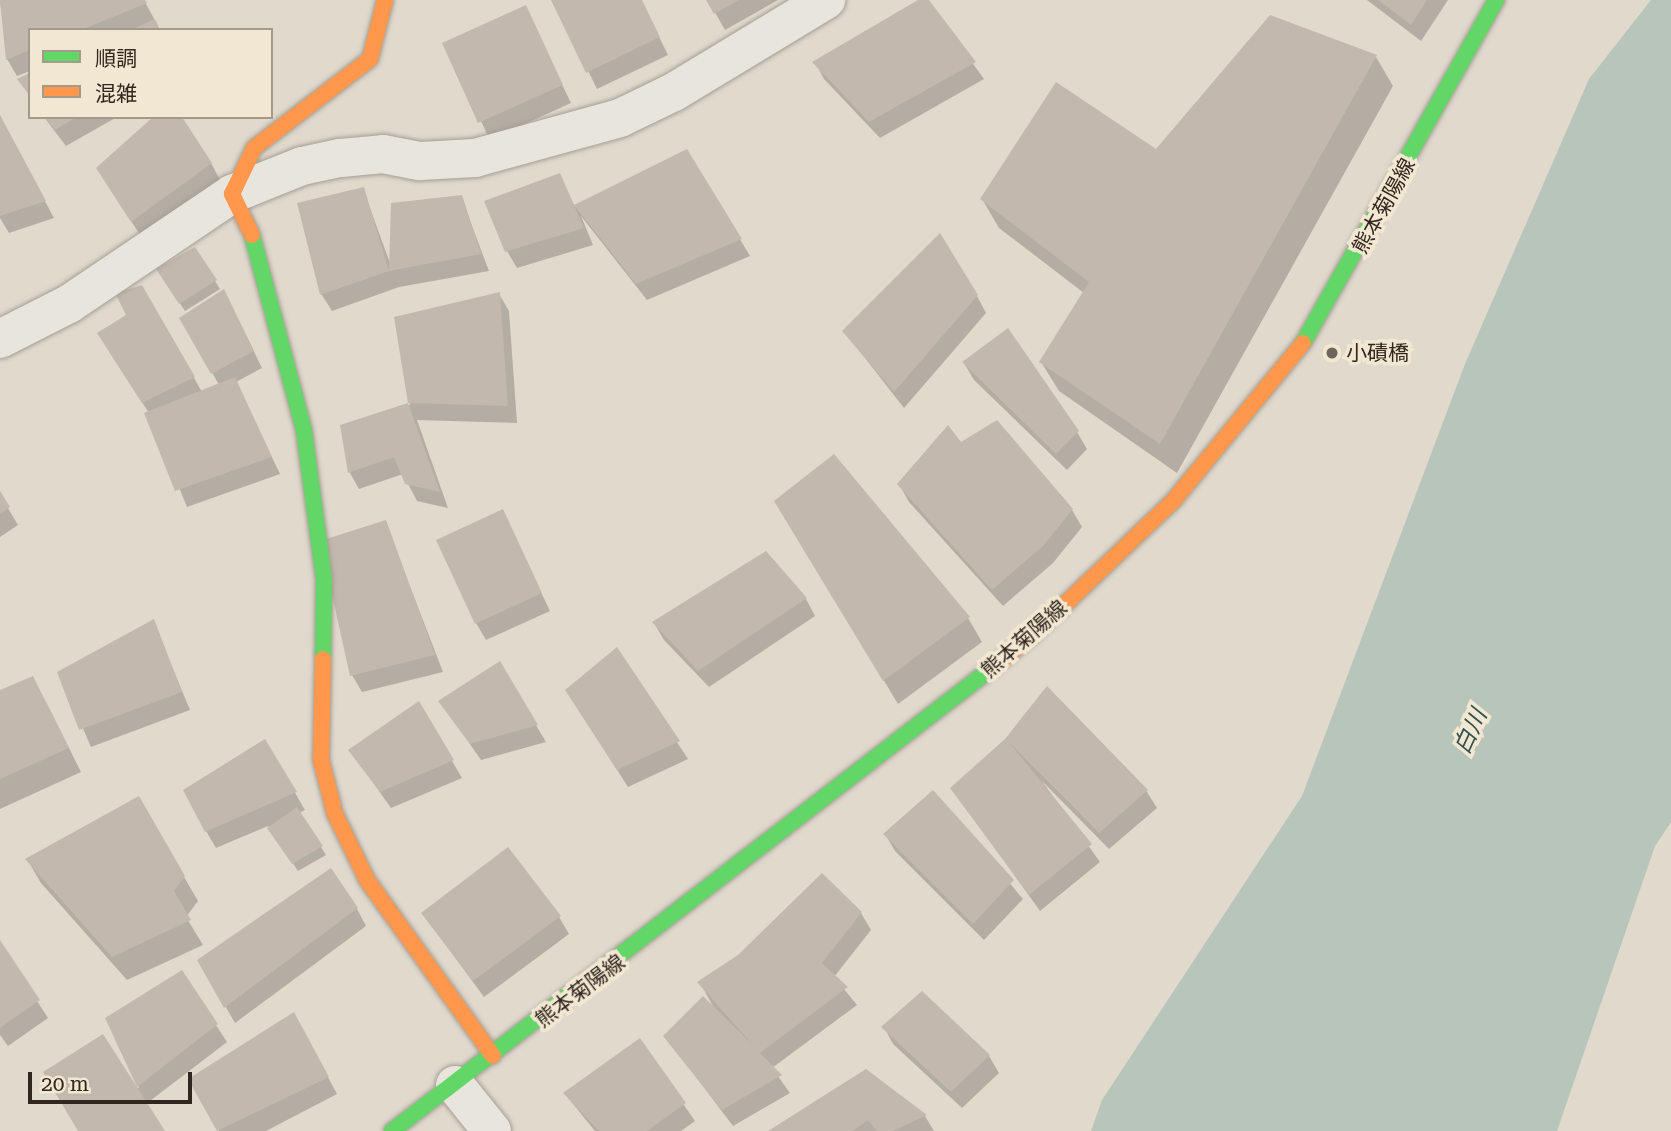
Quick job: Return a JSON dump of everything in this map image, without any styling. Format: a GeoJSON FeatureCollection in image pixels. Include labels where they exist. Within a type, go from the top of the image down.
{"type":"FeatureCollection","features":[{"type":"Feature","properties":{"kind":"main road"},"geometry":{"type":"LineString","coordinates":[[385,0],[386,10],[370,59],[254,148],[232,194],[259,248],[304,431],[324,579],[321,760],[335,814],[367,880],[493,1056]]}},
{"type":"Feature","properties":{"kind":"main road","name":"熊本菊陽線"},"geometry":{"type":"LineString","coordinates":[[392,1131],[493,1056],[1036,632],[1174,500],[1308,336],[1496,0]]}},
{"type":"Feature","properties":{"kind":"street"},"geometry":{"type":"LineString","coordinates":[[0,339],[69,304],[232,194],[302,166],[341,158],[383,154],[420,161],[475,158],[620,118],[674,92],[826,0]]}},
{"type":"Feature","properties":{"kind":"street"},"geometry":{"type":"LineString","coordinates":[[455,1085],[492,1131]]}},
{"type":"Feature","properties":{"kind":"water","name":"白川"},"geometry":{"type":"Polygon","coordinates":[[[1651,0],[1671,0],[1671,822],[1655,846],[1557,1131],[1091,1131],[1102,1100],[1302,796],[1465,364],[1589,79],[1651,0]]]}},
{"type":"Feature","properties":{"kind":"building"},"geometry":{"type":"Polygon","coordinates":[[[0,0],[145,0],[147,3],[86,28],[28,28],[28,51],[6,60],[0,0]]]}},
{"type":"Feature","properties":{"kind":"building"},"geometry":{"type":"Polygon","coordinates":[[[551,0],[642,0],[660,37],[586,73],[551,0]]]}},
{"type":"Feature","properties":{"kind":"building"},"geometry":{"type":"Polygon","coordinates":[[[706,0],[739,0],[714,14],[706,0]]]}},
{"type":"Feature","properties":{"kind":"building"},"geometry":{"type":"Polygon","coordinates":[[[918,0],[929,0],[976,62],[869,122],[812,62],[918,0]]]}},
{"type":"Feature","properties":{"kind":"building"},"geometry":{"type":"Polygon","coordinates":[[[1378,0],[1427,0],[1411,25],[1378,0]]]}},
{"type":"Feature","properties":{"kind":"building"},"geometry":{"type":"Polygon","coordinates":[[[526,5],[563,85],[478,123],[442,43],[526,5]]]}},
{"type":"Feature","properties":{"kind":"building"},"geometry":{"type":"Polygon","coordinates":[[[1270,15],[1377,55],[1160,444],[1039,362],[1089,282],[980,199],[1056,82],[1156,149],[1270,15]]]}},
{"type":"Feature","properties":{"kind":"building"},"geometry":{"type":"Polygon","coordinates":[[[155,19],[159,28],[135,28],[155,19]]]}},
{"type":"Feature","properties":{"kind":"building"},"geometry":{"type":"Polygon","coordinates":[[[28,74],[28,93],[17,79],[28,74]]]}},
{"type":"Feature","properties":{"kind":"building"},"geometry":{"type":"Polygon","coordinates":[[[0,115],[46,201],[0,216],[0,115]]]}},
{"type":"Feature","properties":{"kind":"building"},"geometry":{"type":"Polygon","coordinates":[[[47,119],[74,119],[55,130],[47,119]]]}},
{"type":"Feature","properties":{"kind":"building"},"geometry":{"type":"Polygon","coordinates":[[[151,119],[183,119],[212,163],[131,222],[96,168],[151,119]]]}},
{"type":"Feature","properties":{"kind":"building"},"geometry":{"type":"Polygon","coordinates":[[[687,149],[742,239],[636,284],[574,205],[687,149]]]}},
{"type":"Feature","properties":{"kind":"building"},"geometry":{"type":"Polygon","coordinates":[[[560,173],[584,228],[505,252],[484,201],[560,173]]]}},
{"type":"Feature","properties":{"kind":"building"},"geometry":{"type":"Polygon","coordinates":[[[364,187],[389,271],[320,295],[297,203],[364,187]]]}},
{"type":"Feature","properties":{"kind":"building"},"geometry":{"type":"Polygon","coordinates":[[[462,195],[481,254],[389,271],[391,203],[462,195]]]}},
{"type":"Feature","properties":{"kind":"building"},"geometry":{"type":"Polygon","coordinates":[[[940,233],[978,295],[894,392],[842,331],[940,233]]]}},
{"type":"Feature","properties":{"kind":"building"},"geometry":{"type":"Polygon","coordinates":[[[195,247],[217,280],[179,304],[156,269],[195,247]]]}},
{"type":"Feature","properties":{"kind":"building"},"geometry":{"type":"Polygon","coordinates":[[[142,285],[195,377],[142,403],[97,333],[126,315],[115,293],[142,285]]]}},
{"type":"Feature","properties":{"kind":"building"},"geometry":{"type":"Polygon","coordinates":[[[224,289],[254,351],[211,374],[179,318],[224,289]]]}},
{"type":"Feature","properties":{"kind":"building"},"geometry":{"type":"Polygon","coordinates":[[[500,292],[508,406],[408,403],[394,317],[500,292]]]}},
{"type":"Feature","properties":{"kind":"building"},"geometry":{"type":"Polygon","coordinates":[[[1008,328],[1079,431],[1056,454],[962,362],[1008,328]]]}},
{"type":"Feature","properties":{"kind":"building"},"geometry":{"type":"Polygon","coordinates":[[[235,377],[272,457],[175,491],[144,413],[235,377]]]}},
{"type":"Feature","properties":{"kind":"building"},"geometry":{"type":"Polygon","coordinates":[[[408,403],[440,492],[405,484],[394,457],[348,473],[340,425],[408,403]]]}},
{"type":"Feature","properties":{"kind":"building"},"geometry":{"type":"Polygon","coordinates":[[[997,420],[1073,509],[1043,546],[992,590],[897,484],[948,425],[961,442],[997,420]]]}},
{"type":"Feature","properties":{"kind":"building"},"geometry":{"type":"Polygon","coordinates":[[[834,454],[970,617],[883,681],[774,501],[834,454]]]}},
{"type":"Feature","properties":{"kind":"building"},"geometry":{"type":"Polygon","coordinates":[[[0,491],[10,507],[0,514],[0,491]]]}},
{"type":"Feature","properties":{"kind":"building"},"geometry":{"type":"Polygon","coordinates":[[[503,509],[542,593],[475,624],[436,540],[503,509]]]}},
{"type":"Feature","properties":{"kind":"building"},"geometry":{"type":"Polygon","coordinates":[[[386,520],[435,655],[350,676],[320,541],[386,520]]]}},
{"type":"Feature","properties":{"kind":"building"},"geometry":{"type":"Polygon","coordinates":[[[766,551],[807,598],[698,671],[652,622],[766,551]]]}},
{"type":"Feature","properties":{"kind":"building"},"geometry":{"type":"Polygon","coordinates":[[[154,619],[182,692],[79,730],[57,672],[154,619]]]}},
{"type":"Feature","properties":{"kind":"building"},"geometry":{"type":"Polygon","coordinates":[[[617,647],[680,741],[617,770],[565,690],[617,647]]]}},
{"type":"Feature","properties":{"kind":"building"},"geometry":{"type":"Polygon","coordinates":[[[500,661],[538,725],[470,744],[438,701],[500,661]]]}},
{"type":"Feature","properties":{"kind":"building"},"geometry":{"type":"Polygon","coordinates":[[[33,676],[69,748],[0,779],[0,690],[33,676]]]}},
{"type":"Feature","properties":{"kind":"building"},"geometry":{"type":"Polygon","coordinates":[[[1047,686],[1148,790],[1099,833],[1008,741],[1092,844],[1029,895],[950,788],[1005,739],[1047,686]]]}},
{"type":"Feature","properties":{"kind":"building"},"geometry":{"type":"Polygon","coordinates":[[[419,701],[454,760],[380,792],[348,750],[419,701]]]}},
{"type":"Feature","properties":{"kind":"building"},"geometry":{"type":"Polygon","coordinates":[[[265,739],[297,792],[205,832],[183,790],[265,739]]]}},
{"type":"Feature","properties":{"kind":"building"},"geometry":{"type":"Polygon","coordinates":[[[933,790],[1014,880],[973,924],[883,834],[933,790]]]}},
{"type":"Feature","properties":{"kind":"building"},"geometry":{"type":"Polygon","coordinates":[[[139,796],[185,876],[174,891],[191,920],[112,957],[25,859],[139,796]]]}},
{"type":"Feature","properties":{"kind":"building"},"geometry":{"type":"Polygon","coordinates":[[[297,807],[323,846],[292,864],[267,828],[297,807]]]}},
{"type":"Feature","properties":{"kind":"building"},"geometry":{"type":"Polygon","coordinates":[[[508,847],[561,916],[473,981],[421,913],[508,847]]]}},
{"type":"Feature","properties":{"kind":"building"},"geometry":{"type":"Polygon","coordinates":[[[331,868],[358,908],[224,1008],[197,960],[331,868]]]}},
{"type":"Feature","properties":{"kind":"building"},"geometry":{"type":"Polygon","coordinates":[[[822,873],[862,912],[822,963],[848,987],[760,1053],[782,1075],[722,1110],[663,1036],[703,996],[753,1045],[697,982],[738,955],[822,873]]]}},
{"type":"Feature","properties":{"kind":"building"},"geometry":{"type":"Polygon","coordinates":[[[0,940],[40,1000],[0,1028],[0,940]]]}},
{"type":"Feature","properties":{"kind":"building"},"geometry":{"type":"Polygon","coordinates":[[[182,970],[218,1024],[137,1087],[105,1018],[182,970]]]}},
{"type":"Feature","properties":{"kind":"building"},"geometry":{"type":"Polygon","coordinates":[[[922,991],[990,1055],[951,1092],[881,1027],[922,991]]]}},
{"type":"Feature","properties":{"kind":"building"},"geometry":{"type":"Polygon","coordinates":[[[294,1012],[329,1077],[217,1131],[188,1079],[294,1012]]]}},
{"type":"Feature","properties":{"kind":"building"},"geometry":{"type":"Polygon","coordinates":[[[103,1034],[165,1131],[78,1131],[43,1072],[103,1034]]]}},
{"type":"Feature","properties":{"kind":"building"},"geometry":{"type":"Polygon","coordinates":[[[640,1038],[686,1103],[647,1131],[599,1131],[563,1093],[640,1038]]]}},
{"type":"Feature","properties":{"kind":"building"},"geometry":{"type":"Polygon","coordinates":[[[866,1069],[927,1115],[893,1131],[877,1131],[868,1120],[853,1131],[768,1131],[866,1069]]]}},
{"type":"Feature","properties":{"kind":"traffic: fast"},"geometry":{"type":"LineString","coordinates":[[1303,343],[1496,0]]}},
{"type":"Feature","properties":{"kind":"traffic: fast"},"geometry":{"type":"LineString","coordinates":[[252,235],[304,431],[324,579],[323,659]]}},
{"type":"Feature","properties":{"kind":"traffic: fast"},"geometry":{"type":"LineString","coordinates":[[392,1131],[992,668]]}},
{"type":"Feature","properties":{"kind":"traffic: slow"},"geometry":{"type":"LineString","coordinates":[[252,235],[232,194],[254,148],[370,59],[385,0]]}},
{"type":"Feature","properties":{"kind":"traffic: slow"},"geometry":{"type":"LineString","coordinates":[[992,668],[1036,632],[1174,500],[1303,343]]}},
{"type":"Feature","properties":{"kind":"traffic: slow"},"geometry":{"type":"LineString","coordinates":[[323,659],[321,760],[335,814],[367,880],[493,1056]]}},
{"type":"Feature","properties":{"kind":"place","name":"小磧橋"},"geometry":{"type":"Point","coordinates":[1332,353]}}]}
